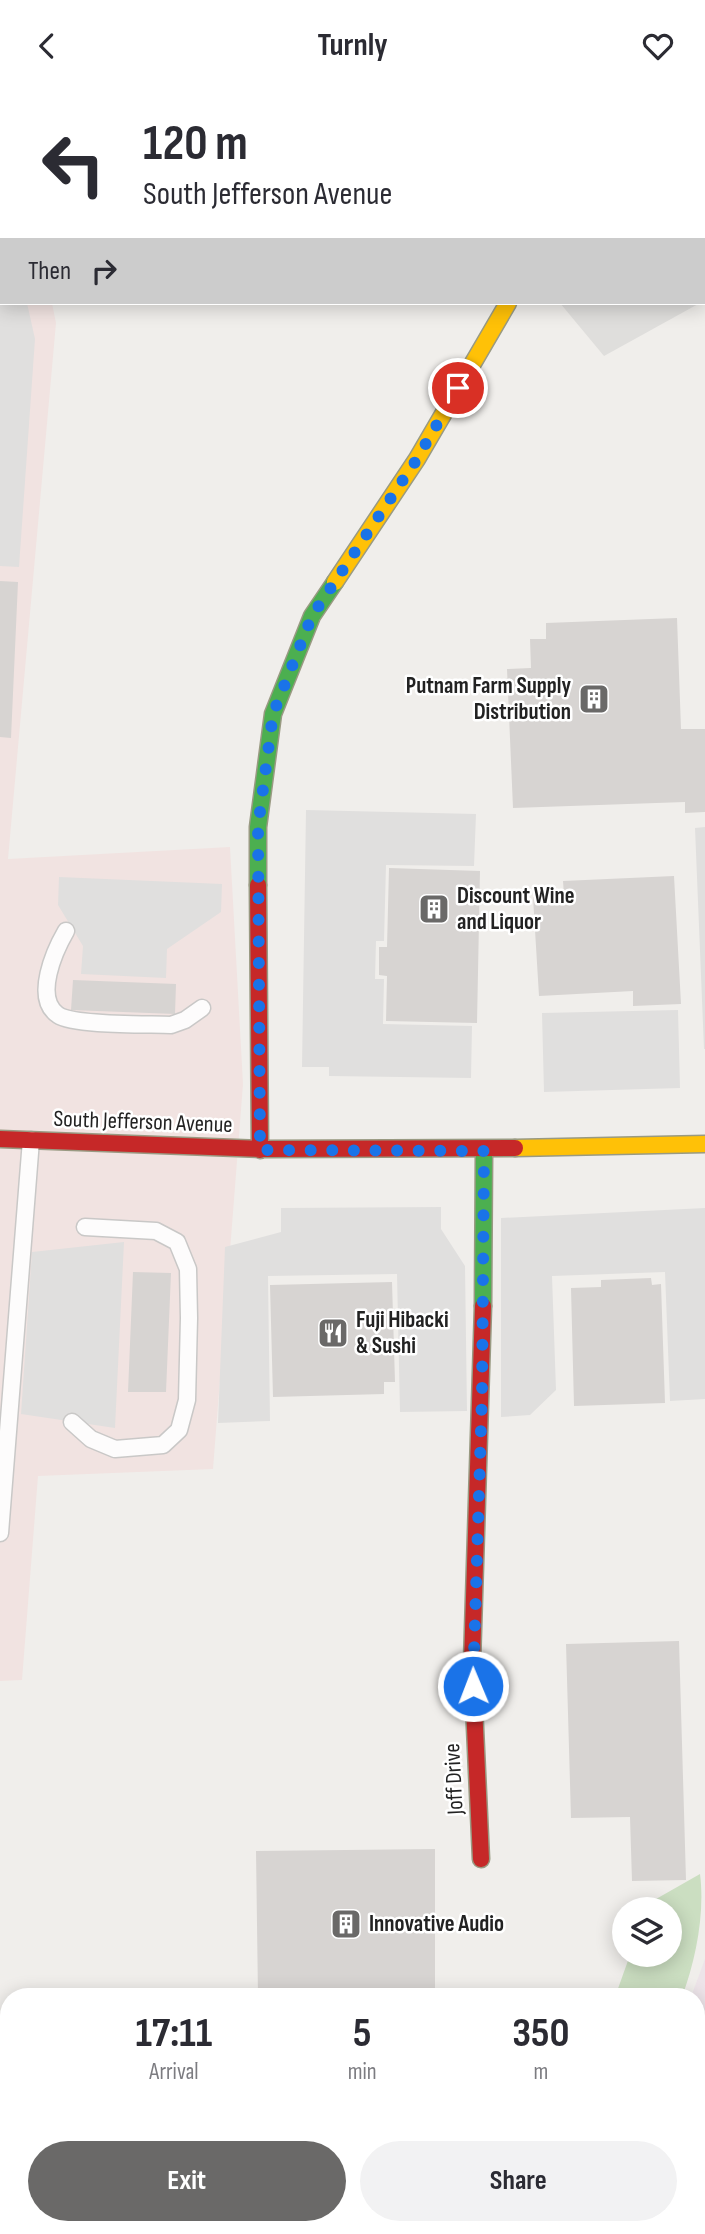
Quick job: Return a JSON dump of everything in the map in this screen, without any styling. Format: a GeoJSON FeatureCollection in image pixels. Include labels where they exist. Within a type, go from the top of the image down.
{"type":"FeatureCollection","features":[{"type":"Feature","properties":{"kind":"street"},"geometry":{"type":"LineString","coordinates":[[260,1150],[258,827],[273,714],[312,616],[417,459],[507,305]]}},
{"type":"Feature","properties":{"kind":"street","name":"South Jefferson Avenue"},"geometry":{"type":"LineString","coordinates":[[0,1139],[260,1150],[484,1151],[705,1144]]}},
{"type":"Feature","properties":{"kind":"street","name":"Joff Drive"},"geometry":{"type":"LineString","coordinates":[[481,1859],[472,1662],[482,1395],[484,1151]]}},
{"type":"Feature","properties":{"kind":"lane"},"geometry":{"type":"LineString","coordinates":[[66,931],[49,965],[49,1003],[57,1015],[73,1020],[171,1025],[185,1020],[202,1008]]}},
{"type":"Feature","properties":{"kind":"lane"},"geometry":{"type":"LineString","coordinates":[[0,1533],[31,1140]]}},
{"type":"Feature","properties":{"kind":"lane"},"geometry":{"type":"LineString","coordinates":[[72,1422],[91,1439],[115,1449],[163,1445],[179,1430],[187,1400],[188,1269],[177,1242],[156,1231],[85,1227]]}},
{"type":"Feature","properties":{"kind":"shaded area"},"geometry":{"type":"Polygon","coordinates":[[[0,305],[52,305],[56,323],[8,859],[230,847],[243,1084],[213,1469],[38,1476],[22,1680],[0,1681],[0,305]]]}},
{"type":"Feature","properties":{"kind":"shaded area"},"geometry":{"type":"Polygon","coordinates":[[[0,305],[27,305],[35,339],[19,567],[0,566],[0,305]]]}},
{"type":"Feature","properties":{"kind":"shaded area"},"geometry":{"type":"Polygon","coordinates":[[[562,305],[696,305],[604,356],[562,305]]]}},
{"type":"Feature","properties":{"kind":"shaded area"},"geometry":{"type":"Polygon","coordinates":[[[306,810],[476,814],[474,866],[386,865],[384,941],[376,941],[375,979],[384,979],[383,1024],[472,1026],[471,1078],[329,1076],[329,1067],[302,1067],[306,810]]]}},
{"type":"Feature","properties":{"kind":"shaded area"},"geometry":{"type":"Polygon","coordinates":[[[705,827],[705,1049],[704,1049],[695,828],[705,827]]]}},
{"type":"Feature","properties":{"kind":"shaded area"},"geometry":{"type":"Polygon","coordinates":[[[59,877],[222,884],[221,912],[167,949],[166,978],[81,974],[83,946],[58,905],[59,877]]]}},
{"type":"Feature","properties":{"kind":"shaded area"},"geometry":{"type":"Polygon","coordinates":[[[678,1010],[680,1088],[544,1092],[542,1013],[678,1010]]]}},
{"type":"Feature","properties":{"kind":"shaded area"},"geometry":{"type":"Polygon","coordinates":[[[441,1207],[441,1229],[465,1266],[467,1411],[400,1412],[397,1274],[268,1276],[270,1421],[218,1423],[225,1247],[281,1232],[281,1208],[441,1207]]]}},
{"type":"Feature","properties":{"kind":"shaded area"},"geometry":{"type":"Polygon","coordinates":[[[705,1208],[705,1399],[670,1401],[665,1272],[552,1276],[556,1390],[530,1415],[501,1417],[501,1218],[705,1208]]]}},
{"type":"Feature","properties":{"kind":"shaded area"},"geometry":{"type":"Polygon","coordinates":[[[124,1242],[115,1428],[21,1414],[32,1252],[124,1242]]]}},
{"type":"Feature","properties":{"kind":"shaded area"},"geometry":{"type":"Polygon","coordinates":[[[705,1959],[705,1988],[694,1988],[705,1959]]]}},
{"type":"Feature","properties":{"kind":"green space"},"geometry":{"type":"Polygon","coordinates":[[[700,1874],[698,1936],[685,1988],[618,1988],[626,1967],[682,1967],[682,1897],[660,1897],[700,1874]]]}},
{"type":"Feature","properties":{"kind":"building"},"geometry":{"type":"Polygon","coordinates":[[[0,581],[18,582],[11,738],[0,737],[0,581]]]}},
{"type":"Feature","properties":{"kind":"building","name":"Putnam Farm Supply Distribution"},"geometry":{"type":"Polygon","coordinates":[[[677,618],[681,729],[705,729],[705,812],[685,813],[685,802],[513,808],[507,669],[531,668],[530,639],[546,639],[546,623],[677,618]]]}},
{"type":"Feature","properties":{"kind":"building","name":"Discount Wine and Liquor"},"geometry":{"type":"Polygon","coordinates":[[[389,868],[480,871],[477,1023],[386,1021],[387,976],[379,975],[379,947],[387,947],[389,868]]]}},
{"type":"Feature","properties":{"kind":"building"},"geometry":{"type":"Polygon","coordinates":[[[674,876],[681,1004],[633,1006],[633,991],[539,996],[533,897],[564,895],[563,881],[674,876]]]}},
{"type":"Feature","properties":{"kind":"building"},"geometry":{"type":"Polygon","coordinates":[[[73,980],[176,984],[175,1014],[71,1010],[73,980]]]}},
{"type":"Feature","properties":{"kind":"building"},"geometry":{"type":"Polygon","coordinates":[[[133,1272],[171,1273],[166,1392],[128,1392],[133,1272]]]}},
{"type":"Feature","properties":{"kind":"building"},"geometry":{"type":"Polygon","coordinates":[[[651,1278],[652,1285],[661,1284],[665,1403],[574,1406],[571,1288],[601,1287],[601,1280],[651,1278]]]}},
{"type":"Feature","properties":{"kind":"building","name":"Fuji Hibacki & Sushi"},"geometry":{"type":"Polygon","coordinates":[[[392,1282],[395,1382],[384,1382],[384,1394],[273,1397],[270,1285],[392,1282]]]}},
{"type":"Feature","properties":{"kind":"building"},"geometry":{"type":"Polygon","coordinates":[[[679,1641],[686,1880],[632,1881],[630,1817],[571,1818],[566,1644],[679,1641]]]}},
{"type":"Feature","properties":{"kind":"building","name":"Innovative Audio"},"geometry":{"type":"Polygon","coordinates":[[[435,1849],[435,1988],[258,1988],[256,1851],[435,1849]]]}},
{"type":"Feature","properties":{"kind":"traffic: fast"},"geometry":{"type":"LineString","coordinates":[[258,885],[258,827],[273,714],[312,616],[335,582]]}},
{"type":"Feature","properties":{"kind":"traffic: fast"},"geometry":{"type":"LineString","coordinates":[[483,1306],[484,1151]]}},
{"type":"Feature","properties":{"kind":"traffic: slow"},"geometry":{"type":"LineString","coordinates":[[335,582],[417,459],[507,305]]}},
{"type":"Feature","properties":{"kind":"traffic: slow"},"geometry":{"type":"LineString","coordinates":[[515,1148],[705,1144]]}},
{"type":"Feature","properties":{"kind":"traffic: jam"},"geometry":{"type":"LineString","coordinates":[[258,885],[260,1150]]}},
{"type":"Feature","properties":{"kind":"traffic: jam"},"geometry":{"type":"LineString","coordinates":[[0,1139],[264,1149],[515,1148]]}},
{"type":"Feature","properties":{"kind":"traffic: jam"},"geometry":{"type":"LineString","coordinates":[[481,1859],[472,1662],[483,1306]]}},
{"type":"Feature","properties":{"kind":"place","name":"Putnam Farm Supply Distribution"},"geometry":{"type":"Point","coordinates":[594,699]}},
{"type":"Feature","properties":{"kind":"place","name":"Discount Wine and Liquor"},"geometry":{"type":"Point","coordinates":[434,909]}},
{"type":"Feature","properties":{"kind":"place","name":"Fuji Hibacki & Sushi"},"geometry":{"type":"Point","coordinates":[333,1333]}},
{"type":"Feature","properties":{"kind":"place","name":"Innovative Audio"},"geometry":{"type":"Point","coordinates":[346,1924]}},
{"type":"Feature","properties":{"kind":"route"},"geometry":{"type":"LineString","coordinates":[[458,388],[417,459],[312,616],[273,714],[258,827],[260,1150],[484,1151],[482,1395],[473,1608],[473,1686]]}}]}
